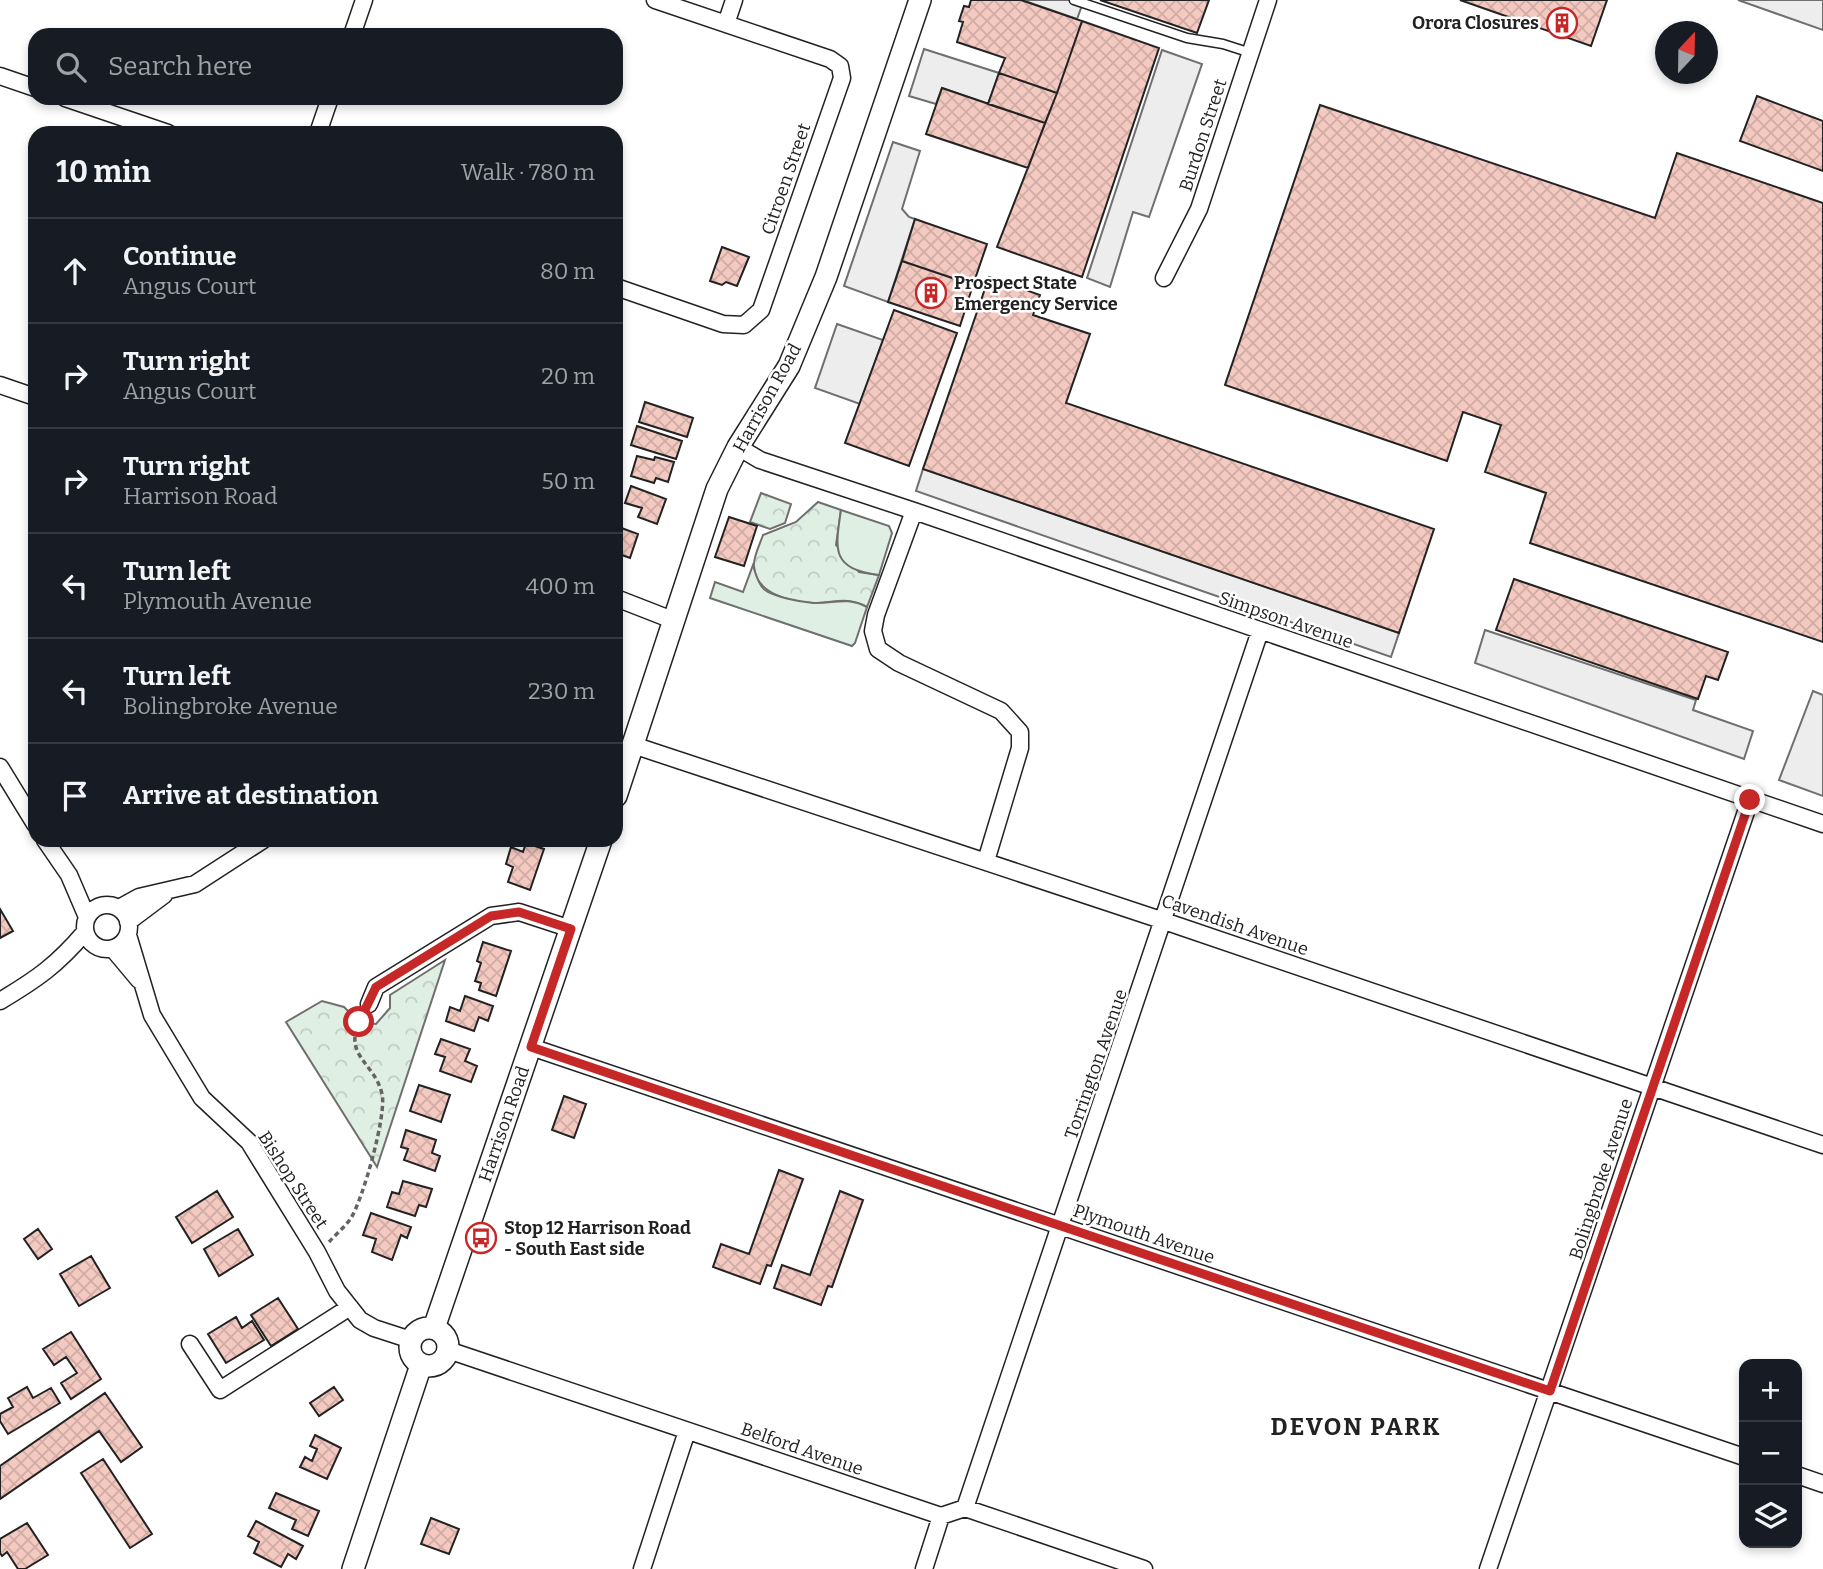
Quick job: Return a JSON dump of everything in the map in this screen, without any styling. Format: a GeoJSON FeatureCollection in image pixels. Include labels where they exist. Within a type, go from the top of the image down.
{"type":"FeatureCollection","features":[{"type":"Feature","properties":{"kind":"street"},"geometry":{"type":"LineString","coordinates":[[354,28],[364,0]]}},
{"type":"Feature","properties":{"kind":"street"},"geometry":{"type":"LineString","coordinates":[[655,0],[726,24],[734,0]]}},
{"type":"Feature","properties":{"kind":"street","name":"Harrison Road"},"geometry":{"type":"LineString","coordinates":[[623,775],[717,489],[738,447],[789,366],[826,277],[920,0]]}},
{"type":"Feature","properties":{"kind":"street","name":"Burdon Street"},"geometry":{"type":"LineString","coordinates":[[1164,278],[1199,209],[1268,0]]}},
{"type":"Feature","properties":{"kind":"street","name":"Citroen Street"},"geometry":{"type":"LineString","coordinates":[[623,289],[723,324],[744,325],[761,310],[842,78],[840,66],[830,58],[726,24]]}},
{"type":"Feature","properties":{"kind":"street"},"geometry":{"type":"LineString","coordinates":[[0,76],[28,86]]}},
{"type":"Feature","properties":{"kind":"street"},"geometry":{"type":"LineString","coordinates":[[86,105],[147,126]]}},
{"type":"Feature","properties":{"kind":"street"},"geometry":{"type":"LineString","coordinates":[[320,126],[328,105]]}},
{"type":"Feature","properties":{"kind":"street"},"geometry":{"type":"LineString","coordinates":[[0,385],[28,395]]}},
{"type":"Feature","properties":{"kind":"street","name":"Simpson Avenue"},"geometry":{"type":"LineString","coordinates":[[738,447],[760,460],[1823,824]]}},
{"type":"Feature","properties":{"kind":"street"},"geometry":{"type":"LineString","coordinates":[[914,511],[876,615],[873,631],[878,649],[899,663],[1001,711],[1020,732],[1020,748],[986,861]]}},
{"type":"Feature","properties":{"kind":"street"},"geometry":{"type":"LineString","coordinates":[[623,601],[675,621]]}},
{"type":"Feature","properties":{"kind":"street","name":"Torrington Avenue"},"geometry":{"type":"LineString","coordinates":[[965,1508],[1260,631]]}},
{"type":"Feature","properties":{"kind":"street","name":"Cavendish Avenue"},"geometry":{"type":"LineString","coordinates":[[633,745],[986,861],[1823,1145]]}},
{"type":"Feature","properties":{"kind":"street"},"geometry":{"type":"LineString","coordinates":[[0,767],[28,813]]}},
{"type":"Feature","properties":{"kind":"street","name":"Bolingbroke Avenue"},"geometry":{"type":"LineString","coordinates":[[1488,1569],[1750,800]]}},
{"type":"Feature","properties":{"kind":"street"},"geometry":{"type":"LineString","coordinates":[[50,847],[69,875],[120,918],[122,944],[113,949],[102,949],[88,931],[69,875]]}},
{"type":"Feature","properties":{"kind":"street"},"geometry":{"type":"LineString","coordinates":[[120,918],[139,897],[195,884],[251,847]]}},
{"type":"Feature","properties":{"kind":"street","name":"Harrison Road"},"geometry":{"type":"LineString","coordinates":[[434,1328],[599,847]]}},
{"type":"Feature","properties":{"kind":"street"},"geometry":{"type":"LineString","coordinates":[[0,1001],[39,977],[62,958],[88,931],[93,909],[120,918]]}},
{"type":"Feature","properties":{"kind":"street"},"geometry":{"type":"LineString","coordinates":[[369,1004],[376,987],[491,916],[519,912],[571,929]]}},
{"type":"Feature","properties":{"kind":"street","name":"Bishop Street"},"geometry":{"type":"LineString","coordinates":[[120,918],[152,1015],[202,1098],[249,1143],[317,1252],[337,1291],[360,1320],[374,1328],[411,1340]]}},
{"type":"Feature","properties":{"kind":"street","name":"Bishop Street"},"geometry":{"type":"LineString","coordinates":[[113,949],[140,982]]}},
{"type":"Feature","properties":{"kind":"street","name":"Plymouth Avenue"},"geometry":{"type":"LineString","coordinates":[[531,1047],[1739,1455]]}},
{"type":"Feature","properties":{"kind":"street"},"geometry":{"type":"LineString","coordinates":[[190,1344],[220,1390],[350,1307]]}},
{"type":"Feature","properties":{"kind":"street"},"geometry":{"type":"LineString","coordinates":[[434,1328],[445,1336],[448,1350],[445,1358],[438,1364],[421,1364],[411,1354],[411,1340],[421,1330],[434,1328]]}},
{"type":"Feature","properties":{"kind":"street","name":"Belford Avenue"},"geometry":{"type":"LineString","coordinates":[[448,1350],[942,1516]]}},
{"type":"Feature","properties":{"kind":"street"},"geometry":{"type":"LineString","coordinates":[[353,1569],[421,1364]]}},
{"type":"Feature","properties":{"kind":"street"},"geometry":{"type":"LineString","coordinates":[[642,1569],[687,1431]]}},
{"type":"Feature","properties":{"kind":"street"},"geometry":{"type":"LineString","coordinates":[[1802,1477],[1823,1484]]}},
{"type":"Feature","properties":{"kind":"street"},"geometry":{"type":"LineString","coordinates":[[923,1569],[942,1516],[965,1508],[1144,1569]]}},
{"type":"Feature","properties":{"kind":"lane"},"geometry":{"type":"LineString","coordinates":[[1074,0],[1187,38],[1223,44],[1251,53]]}},
{"type":"Feature","properties":{"kind":"path"},"geometry":{"type":"LineString","coordinates":[[317,1252],[350,1219],[360,1197],[383,1111],[382,1092],[355,1050],[354,1041],[359,1022],[369,1004]]}},
{"type":"Feature","properties":{"kind":"green space"},"geometry":{"type":"Polygon","coordinates":[[[761,493],[791,504],[785,523],[770,529],[750,522],[761,493]]]}},
{"type":"Feature","properties":{"kind":"green space"},"geometry":{"type":"Polygon","coordinates":[[[818,502],[841,510],[836,545],[859,572],[879,575],[867,607],[847,601],[795,601],[767,590],[756,576],[755,559],[763,535],[796,522],[818,502]]]}},
{"type":"Feature","properties":{"kind":"green space"},"geometry":{"type":"Polygon","coordinates":[[[841,510],[889,526],[892,533],[879,575],[852,568],[844,562],[838,547],[841,510]]]}},
{"type":"Feature","properties":{"kind":"green space"},"geometry":{"type":"Polygon","coordinates":[[[753,565],[760,585],[775,595],[813,603],[853,602],[867,607],[855,643],[852,646],[710,598],[715,582],[743,592],[753,565]]]}},
{"type":"Feature","properties":{"kind":"green space"},"geometry":{"type":"Polygon","coordinates":[[[445,960],[377,1167],[286,1022],[322,1001],[344,1007],[359,1022],[376,1024],[390,1008],[390,995],[445,960]]]}},
{"type":"Feature","properties":{"kind":"shaded area"},"geometry":{"type":"Polygon","coordinates":[[[1022,0],[1084,0],[1077,19],[1022,0]]]}},
{"type":"Feature","properties":{"kind":"shaded area"},"geometry":{"type":"Polygon","coordinates":[[[1738,0],[1823,0],[1823,30],[1738,0]]]}},
{"type":"Feature","properties":{"kind":"shaded area"},"geometry":{"type":"Polygon","coordinates":[[[924,49],[999,73],[988,104],[942,88],[936,104],[909,96],[924,49]]]}},
{"type":"Feature","properties":{"kind":"shaded area"},"geometry":{"type":"Polygon","coordinates":[[[1162,50],[1202,64],[1149,217],[1133,212],[1110,287],[1087,278],[1162,50]]]}},
{"type":"Feature","properties":{"kind":"shaded area"},"geometry":{"type":"Polygon","coordinates":[[[893,142],[920,151],[902,209],[915,219],[888,302],[844,286],[893,142]]]}},
{"type":"Feature","properties":{"kind":"shaded area"},"geometry":{"type":"Polygon","coordinates":[[[837,324],[883,340],[860,404],[815,388],[837,324]]]}},
{"type":"Feature","properties":{"kind":"shaded area"},"geometry":{"type":"Polygon","coordinates":[[[923,469],[1399,633],[1391,657],[916,491],[923,469]]]}},
{"type":"Feature","properties":{"kind":"shaded area"},"geometry":{"type":"Polygon","coordinates":[[[1485,630],[1696,700],[1693,710],[1753,731],[1744,759],[1475,663],[1485,630]]]}},
{"type":"Feature","properties":{"kind":"shaded area"},"geometry":{"type":"Polygon","coordinates":[[[1813,691],[1823,695],[1823,796],[1779,780],[1813,691]]]}},
{"type":"Feature","properties":{"kind":"building"},"geometry":{"type":"Polygon","coordinates":[[[971,0],[1021,0],[1082,21],[1057,93],[999,73],[1005,58],[957,42],[964,6],[969,7],[971,0]]]}},
{"type":"Feature","properties":{"kind":"building"},"geometry":{"type":"Polygon","coordinates":[[[1100,0],[1209,0],[1197,33],[1100,0]]]}},
{"type":"Feature","properties":{"kind":"building","name":"Orora Closures"},"geometry":{"type":"Polygon","coordinates":[[[1460,0],[1607,0],[1591,46],[1460,0]]]}},
{"type":"Feature","properties":{"kind":"building"},"geometry":{"type":"Polygon","coordinates":[[[1082,21],[1159,48],[1082,277],[997,247],[1082,21]]]}},
{"type":"Feature","properties":{"kind":"building"},"geometry":{"type":"Polygon","coordinates":[[[999,73],[1057,93],[1045,123],[988,104],[999,73]]]}},
{"type":"Feature","properties":{"kind":"building"},"geometry":{"type":"Polygon","coordinates":[[[942,88],[1045,123],[1028,168],[926,134],[942,88]]]}},
{"type":"Feature","properties":{"kind":"building"},"geometry":{"type":"Polygon","coordinates":[[[1757,96],[1823,121],[1823,171],[1740,141],[1757,96]]]}},
{"type":"Feature","properties":{"kind":"building"},"geometry":{"type":"Polygon","coordinates":[[[1320,105],[1655,218],[1677,153],[1823,203],[1823,642],[1530,543],[1546,493],[1485,472],[1501,425],[1463,412],[1447,461],[1225,385],[1320,105]]]}},
{"type":"Feature","properties":{"kind":"building"},"geometry":{"type":"Polygon","coordinates":[[[915,219],[987,244],[973,285],[902,261],[915,219]]]}},
{"type":"Feature","properties":{"kind":"building"},"geometry":{"type":"Polygon","coordinates":[[[722,247],[749,257],[737,286],[710,281],[722,247]]]}},
{"type":"Feature","properties":{"kind":"building","name":"Prospect State Emergency Service"},"geometry":{"type":"Polygon","coordinates":[[[902,261],[973,285],[960,326],[888,302],[902,261]]]}},
{"type":"Feature","properties":{"kind":"building"},"geometry":{"type":"Polygon","coordinates":[[[989,277],[1040,295],[1033,315],[1090,334],[1066,403],[1434,529],[1399,633],[923,469],[989,277]]]}},
{"type":"Feature","properties":{"kind":"building"},"geometry":{"type":"Polygon","coordinates":[[[894,310],[957,333],[909,466],[845,443],[894,310]]]}},
{"type":"Feature","properties":{"kind":"building"},"geometry":{"type":"Polygon","coordinates":[[[645,402],[693,418],[687,437],[639,422],[645,402]]]}},
{"type":"Feature","properties":{"kind":"building"},"geometry":{"type":"Polygon","coordinates":[[[637,426],[682,441],[676,459],[631,445],[637,426]]]}},
{"type":"Feature","properties":{"kind":"building"},"geometry":{"type":"Polygon","coordinates":[[[637,456],[674,462],[668,482],[656,478],[654,483],[631,476],[637,456]]]}},
{"type":"Feature","properties":{"kind":"building"},"geometry":{"type":"Polygon","coordinates":[[[631,486],[666,499],[657,524],[638,517],[642,508],[625,503],[631,486]]]}},
{"type":"Feature","properties":{"kind":"building"},"geometry":{"type":"Polygon","coordinates":[[[729,517],[757,526],[744,566],[715,557],[729,517]]]}},
{"type":"Feature","properties":{"kind":"building"},"geometry":{"type":"Polygon","coordinates":[[[623,529],[638,534],[630,558],[623,556],[623,529]]]}},
{"type":"Feature","properties":{"kind":"building"},"geometry":{"type":"Polygon","coordinates":[[[1514,579],[1728,652],[1718,680],[1706,676],[1698,699],[1496,630],[1514,579]]]}},
{"type":"Feature","properties":{"kind":"building"},"geometry":{"type":"Polygon","coordinates":[[[511,847],[523,852],[525,847],[544,849],[530,890],[508,882],[513,867],[506,864],[511,847]]]}},
{"type":"Feature","properties":{"kind":"building"},"geometry":{"type":"Polygon","coordinates":[[[0,909],[13,931],[0,938],[0,909]]]}},
{"type":"Feature","properties":{"kind":"building"},"geometry":{"type":"Polygon","coordinates":[[[483,942],[511,951],[496,996],[479,990],[481,983],[475,981],[481,963],[477,961],[483,942]]]}},
{"type":"Feature","properties":{"kind":"building"},"geometry":{"type":"Polygon","coordinates":[[[465,996],[493,1006],[488,1021],[479,1017],[474,1031],[446,1021],[450,1007],[460,1011],[465,996]]]}},
{"type":"Feature","properties":{"kind":"building"},"geometry":{"type":"Polygon","coordinates":[[[441,1039],[470,1049],[465,1061],[477,1066],[471,1082],[440,1071],[445,1057],[435,1054],[441,1039]]]}},
{"type":"Feature","properties":{"kind":"building"},"geometry":{"type":"Polygon","coordinates":[[[419,1085],[450,1095],[441,1122],[410,1111],[419,1085]]]}},
{"type":"Feature","properties":{"kind":"building"},"geometry":{"type":"Polygon","coordinates":[[[564,1096],[586,1104],[574,1138],[552,1130],[564,1096]]]}},
{"type":"Feature","properties":{"kind":"building"},"geometry":{"type":"Polygon","coordinates":[[[406,1130],[436,1140],[432,1153],[440,1156],[435,1171],[404,1160],[408,1149],[401,1147],[406,1130]]]}},
{"type":"Feature","properties":{"kind":"building"},"geometry":{"type":"Polygon","coordinates":[[[779,1170],[803,1179],[771,1266],[767,1265],[760,1284],[713,1267],[721,1244],[749,1254],[779,1170]]]}},
{"type":"Feature","properties":{"kind":"building"},"geometry":{"type":"Polygon","coordinates":[[[403,1181],[432,1189],[426,1207],[419,1205],[415,1216],[387,1207],[392,1192],[399,1194],[403,1181]]]}},
{"type":"Feature","properties":{"kind":"building"},"geometry":{"type":"Polygon","coordinates":[[[217,1191],[233,1217],[192,1243],[176,1217],[217,1191]]]}},
{"type":"Feature","properties":{"kind":"building"},"geometry":{"type":"Polygon","coordinates":[[[840,1191],[863,1200],[832,1287],[828,1286],[821,1305],[774,1288],[782,1265],[810,1275],[840,1191]]]}},
{"type":"Feature","properties":{"kind":"building"},"geometry":{"type":"Polygon","coordinates":[[[371,1213],[411,1227],[407,1238],[401,1235],[392,1260],[372,1252],[376,1239],[363,1235],[371,1213]]]}},
{"type":"Feature","properties":{"kind":"building"},"geometry":{"type":"Polygon","coordinates":[[[38,1229],[52,1249],[38,1259],[24,1239],[38,1229]]]}},
{"type":"Feature","properties":{"kind":"building"},"geometry":{"type":"Polygon","coordinates":[[[238,1229],[253,1255],[219,1276],[204,1249],[238,1229]]]}},
{"type":"Feature","properties":{"kind":"building"},"geometry":{"type":"Polygon","coordinates":[[[91,1256],[110,1288],[79,1306],[60,1274],[91,1256]]]}},
{"type":"Feature","properties":{"kind":"building"},"geometry":{"type":"Polygon","coordinates":[[[278,1298],[298,1329],[271,1346],[251,1315],[278,1298]]]}},
{"type":"Feature","properties":{"kind":"building"},"geometry":{"type":"Polygon","coordinates":[[[236,1317],[242,1328],[252,1321],[264,1340],[226,1363],[208,1334],[236,1317]]]}},
{"type":"Feature","properties":{"kind":"building"},"geometry":{"type":"Polygon","coordinates":[[[71,1332],[101,1379],[71,1399],[61,1383],[77,1373],[66,1357],[54,1365],[43,1349],[71,1332]]]}},
{"type":"Feature","properties":{"kind":"building"},"geometry":{"type":"Polygon","coordinates":[[[27,1387],[33,1398],[51,1388],[60,1403],[8,1434],[0,1421],[0,1414],[13,1407],[8,1398],[27,1387]]]}},
{"type":"Feature","properties":{"kind":"building"},"geometry":{"type":"Polygon","coordinates":[[[334,1387],[343,1400],[319,1416],[310,1403],[334,1387]]]}},
{"type":"Feature","properties":{"kind":"building"},"geometry":{"type":"Polygon","coordinates":[[[105,1393],[142,1447],[121,1462],[99,1431],[0,1499],[0,1466],[105,1393]]]}},
{"type":"Feature","properties":{"kind":"building"},"geometry":{"type":"Polygon","coordinates":[[[315,1435],[341,1448],[327,1479],[300,1467],[305,1457],[312,1461],[317,1449],[310,1446],[315,1435]]]}},
{"type":"Feature","properties":{"kind":"building"},"geometry":{"type":"Polygon","coordinates":[[[103,1459],[152,1534],[130,1548],[81,1473],[103,1459]]]}},
{"type":"Feature","properties":{"kind":"building"},"geometry":{"type":"Polygon","coordinates":[[[276,1493],[319,1511],[308,1536],[292,1529],[296,1520],[269,1508],[276,1493]]]}},
{"type":"Feature","properties":{"kind":"building"},"geometry":{"type":"Polygon","coordinates":[[[431,1518],[459,1529],[449,1554],[421,1544],[431,1518]]]}},
{"type":"Feature","properties":{"kind":"building"},"geometry":{"type":"Polygon","coordinates":[[[256,1521],[303,1546],[296,1559],[288,1554],[281,1567],[254,1553],[259,1542],[248,1536],[256,1521]]]}},
{"type":"Feature","properties":{"kind":"building"},"geometry":{"type":"Polygon","coordinates":[[[27,1523],[48,1555],[25,1569],[18,1569],[7,1552],[2,1556],[0,1553],[0,1539],[27,1523]]]}},
{"type":"Feature","properties":{"kind":"place","name":"Orora Closures"},"geometry":{"type":"Point","coordinates":[1562,23]}},
{"type":"Feature","properties":{"kind":"place","name":"Prospect State Emergency Service"},"geometry":{"type":"Point","coordinates":[931,293]}},
{"type":"Feature","properties":{"kind":"place","name":"Stop 12 Harrison Road - South East side"},"geometry":{"type":"Point","coordinates":[481,1238]}},
{"type":"Feature","properties":{"kind":"district","name":"DEVON PARK"},"geometry":{"type":"Point","coordinates":[1356,1427]}},
{"type":"Feature","properties":{"kind":"route"},"geometry":{"type":"LineString","coordinates":[[359,1022],[376,987],[491,916],[519,912],[571,929],[531,1047],[1550,1391],[1750,800]]}}]}
